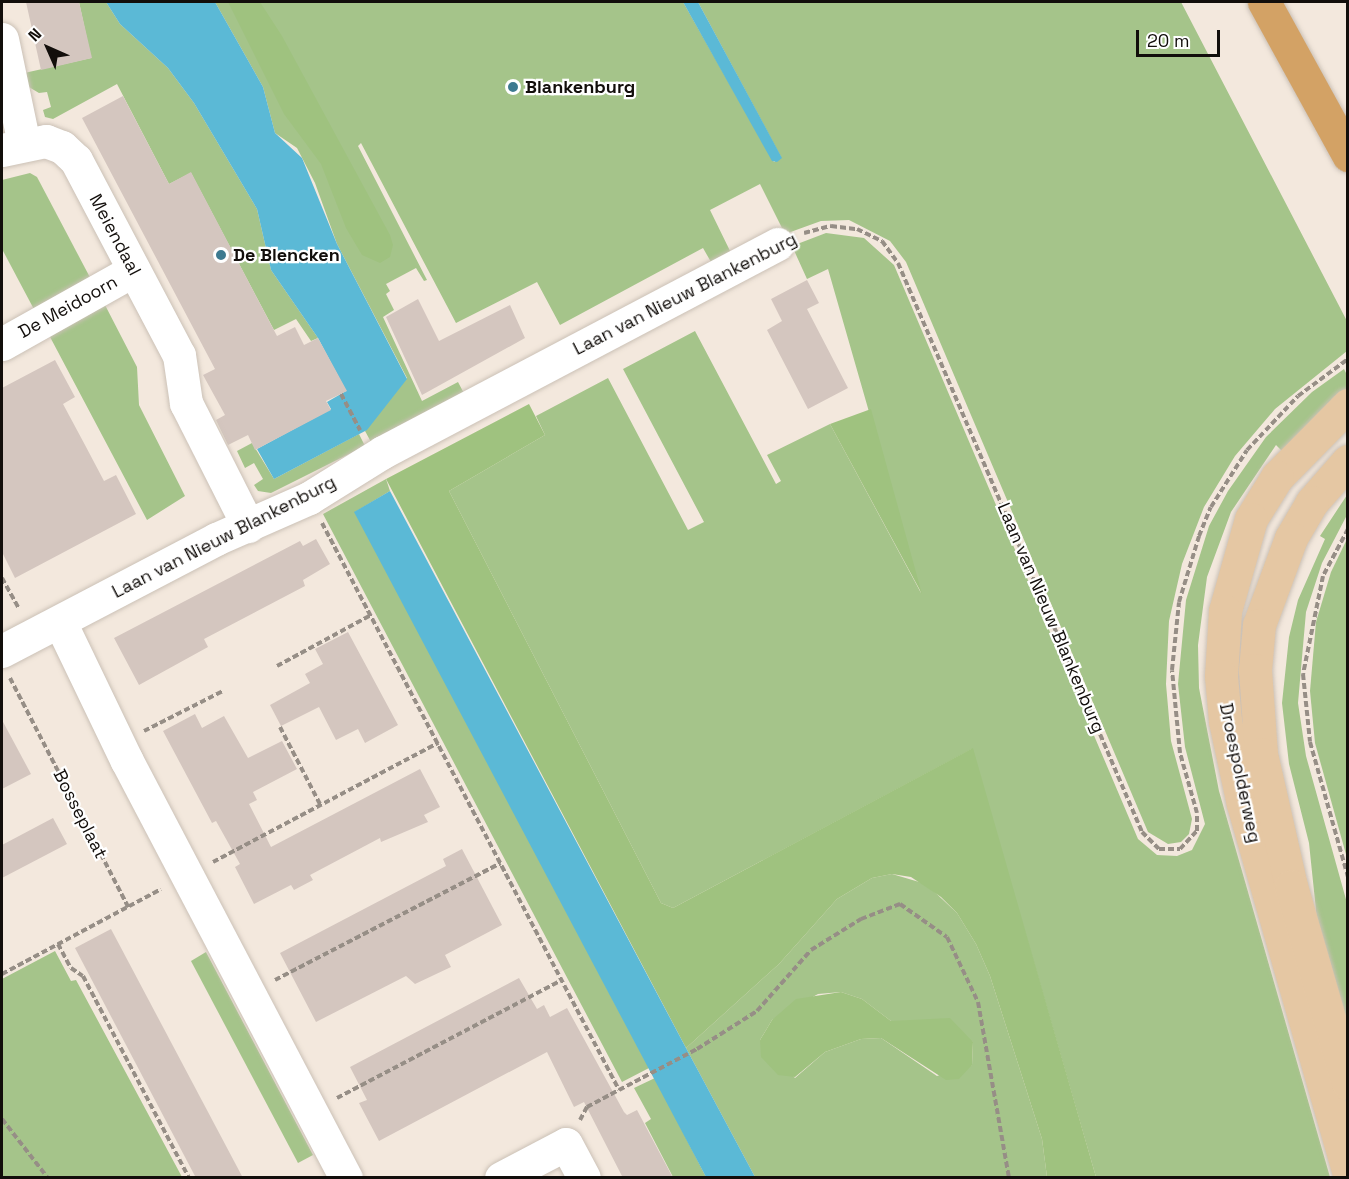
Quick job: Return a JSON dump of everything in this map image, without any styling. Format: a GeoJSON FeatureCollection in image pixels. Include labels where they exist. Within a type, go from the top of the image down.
{"type":"FeatureCollection","features":[{"type":"Feature","properties":{"kind":"highway"},"geometry":{"type":"LineString","coordinates":[[1264,2],[1347,155]]}},
{"type":"Feature","properties":{"kind":"main road","name":"Droespolderweg"},"geometry":{"type":"LineString","coordinates":[[1347,405],[1277,477],[1251,519],[1225,611],[1221,676],[1225,721],[1243,804],[1347,1169]]}},
{"type":"Feature","properties":{"kind":"main road","name":"Droespolderweg"},"geometry":{"type":"LineString","coordinates":[[1347,461],[1312,502],[1273,578],[1259,625],[1256,670],[1264,765],[1291,886],[1347,1083]]}},
{"type":"Feature","properties":{"kind":"street"},"geometry":{"type":"LineString","coordinates":[[2,39],[13,147]]}},
{"type":"Feature","properties":{"kind":"street","name":"Meiendaal"},"geometry":{"type":"LineString","coordinates":[[13,147],[46,141],[71,155],[179,355],[186,403],[248,526]]}},
{"type":"Feature","properties":{"kind":"street","name":"Laan van Nieuw Blankenburg"},"geometry":{"type":"LineString","coordinates":[[4,662],[60,622],[248,526],[309,498],[375,457],[778,244]]}},
{"type":"Feature","properties":{"kind":"street","name":"De Meidoorn"},"geometry":{"type":"LineString","coordinates":[[2,344],[134,270]]}},
{"type":"Feature","properties":{"kind":"street"},"geometry":{"type":"LineString","coordinates":[[60,622],[119,744],[346,1178]]}},
{"type":"Feature","properties":{"kind":"street"},"geometry":{"type":"LineString","coordinates":[[501,1178],[566,1144],[584,1178]]}},
{"type":"Feature","properties":{"kind":"path","name":"Laan van Nieuw Blankenburg"},"geometry":{"type":"LineString","coordinates":[[778,244],[810,230],[845,225],[867,233],[890,251],[910,287],[1145,839],[1159,849],[1180,849],[1197,831],[1197,813]]}},
{"type":"Feature","properties":{"kind":"path"},"geometry":{"type":"LineString","coordinates":[[1341,362],[1347,359]]}},
{"type":"Feature","properties":{"kind":"path"},"geometry":{"type":"LineString","coordinates":[[341,394],[375,457]]}},
{"type":"Feature","properties":{"kind":"path"},"geometry":{"type":"LineString","coordinates":[[309,498],[619,1090]]}},
{"type":"Feature","properties":{"kind":"path"},"geometry":{"type":"LineString","coordinates":[[1347,528],[1323,576],[1303,674],[1310,742],[1347,878]]}},
{"type":"Feature","properties":{"kind":"path"},"geometry":{"type":"LineString","coordinates":[[277,666],[371,615]]}},
{"type":"Feature","properties":{"kind":"path","name":"Bosseplaat"},"geometry":{"type":"LineString","coordinates":[[4,662],[128,907]]}},
{"type":"Feature","properties":{"kind":"path"},"geometry":{"type":"LineString","coordinates":[[119,744],[224,691]]}},
{"type":"Feature","properties":{"kind":"path"},"geometry":{"type":"LineString","coordinates":[[280,728],[321,806]]}},
{"type":"Feature","properties":{"kind":"path"},"geometry":{"type":"LineString","coordinates":[[2,974],[438,743]]}},
{"type":"Feature","properties":{"kind":"path"},"geometry":{"type":"LineString","coordinates":[[249,994],[501,863]]}},
{"type":"Feature","properties":{"kind":"path"},"geometry":{"type":"LineString","coordinates":[[566,1144],[587,1107],[697,1049],[757,1011],[811,950],[861,919],[900,904],[947,936],[978,1002],[1009,1178]]}},
{"type":"Feature","properties":{"kind":"path"},"geometry":{"type":"LineString","coordinates":[[58,944],[71,968],[83,976],[189,1178]]}},
{"type":"Feature","properties":{"kind":"path"},"geometry":{"type":"LineString","coordinates":[[311,1112],[562,980]]}},
{"type":"Feature","properties":{"kind":"path"},"geometry":{"type":"LineString","coordinates":[[2,1119],[48,1178]]}},
{"type":"Feature","properties":{"kind":"green space"},"geometry":{"type":"Polygon","coordinates":[[[79,2],[106,2],[120,24],[168,68],[194,103],[257,209],[271,270],[318,338],[311,341],[296,319],[274,330],[191,173],[169,184],[117,84],[53,119],[45,117],[43,110],[51,107],[47,92],[39,93],[22,83],[20,74],[91,58],[79,2]]]}},
{"type":"Feature","properties":{"kind":"green space"},"geometry":{"type":"Polygon","coordinates":[[[215,2],[683,2],[774,162],[781,157],[698,2],[1181,2],[1348,323],[1347,351],[1275,409],[1235,456],[1204,507],[1182,564],[1169,621],[1166,684],[1171,741],[1192,819],[1189,834],[1181,842],[1168,844],[1148,832],[906,262],[890,241],[849,220],[821,221],[785,234],[760,184],[710,210],[734,259],[715,269],[703,248],[560,325],[537,282],[456,323],[361,143],[358,146],[427,280],[424,281],[416,268],[386,284],[390,291],[386,294],[394,310],[383,317],[422,401],[458,382],[467,399],[371,442],[365,431],[407,378],[337,244],[315,183],[297,148],[275,133],[263,87],[215,2]]]}},
{"type":"Feature","properties":{"kind":"green space"},"geometry":{"type":"Polygon","coordinates":[[[228,2],[260,2],[282,36],[390,235],[393,245],[390,257],[380,263],[362,255],[346,228],[321,164],[284,114],[228,2]]]}},
{"type":"Feature","properties":{"kind":"green space"},"geometry":{"type":"Polygon","coordinates":[[[30,173],[37,177],[94,285],[37,315],[2,249],[2,180],[30,173]]]}},
{"type":"Feature","properties":{"kind":"green space"},"geometry":{"type":"Polygon","coordinates":[[[826,233],[864,238],[894,265],[1138,839],[1157,855],[1177,856],[1192,850],[1205,824],[1185,747],[1178,684],[1186,600],[1209,526],[1228,491],[1266,437],[1312,392],[1344,369],[1347,375],[1347,388],[1282,451],[1276,445],[1231,512],[1207,577],[1198,645],[1199,688],[1219,791],[1330,1177],[1096,1177],[972,749],[673,908],[661,903],[449,491],[545,435],[536,416],[608,378],[688,530],[704,522],[623,369],[695,331],[776,484],[781,481],[767,455],[830,424],[921,593],[828,269],[807,279],[792,246],[826,233]]]}},
{"type":"Feature","properties":{"kind":"green space"},"geometry":{"type":"Polygon","coordinates":[[[105,305],[137,367],[139,405],[185,496],[147,520],[49,335],[105,305]]]}},
{"type":"Feature","properties":{"kind":"green space"},"geometry":{"type":"Polygon","coordinates":[[[529,404],[545,435],[449,491],[661,903],[673,908],[973,748],[1096,1177],[1047,1177],[1042,1139],[990,976],[976,944],[957,913],[941,897],[911,877],[892,874],[872,878],[837,899],[779,964],[686,1048],[386,479],[529,404]]]}},
{"type":"Feature","properties":{"kind":"green space"},"geometry":{"type":"Polygon","coordinates":[[[871,409],[922,594],[830,424],[871,409]]]}},
{"type":"Feature","properties":{"kind":"green space"},"geometry":{"type":"Polygon","coordinates":[[[359,434],[365,446],[271,493],[258,491],[254,485],[263,479],[254,463],[245,468],[237,451],[252,443],[274,479],[359,434]]]}},
{"type":"Feature","properties":{"kind":"green space"},"geometry":{"type":"Polygon","coordinates":[[[386,479],[390,491],[355,512],[649,1068],[622,1082],[323,514],[386,479]]]}},
{"type":"Feature","properties":{"kind":"green space"},"geometry":{"type":"Polygon","coordinates":[[[1347,495],[1347,515],[1322,563],[1306,612],[1298,703],[1306,756],[1347,903],[1347,1026],[1317,920],[1309,843],[1289,764],[1282,703],[1289,637],[1298,600],[1325,539],[1320,536],[1347,495]]]}},
{"type":"Feature","properties":{"kind":"green space"},"geometry":{"type":"Polygon","coordinates":[[[1347,539],[1347,858],[1315,743],[1310,691],[1316,622],[1331,572],[1347,539]]]}},
{"type":"Feature","properties":{"kind":"green space"},"geometry":{"type":"Polygon","coordinates":[[[892,874],[926,884],[957,913],[976,944],[990,976],[1042,1139],[1047,1177],[755,1177],[686,1048],[779,964],[837,899],[872,878],[892,874]],[[841,992],[818,994],[772,1020],[760,1040],[795,1078],[825,1052],[861,1039],[881,1038],[937,1076],[972,1065],[973,1042],[891,1021],[862,999],[841,992]]]}},
{"type":"Feature","properties":{"kind":"green space"},"geometry":{"type":"Polygon","coordinates":[[[55,951],[71,981],[76,980],[182,1177],[2,1177],[2,979],[55,951]]]}},
{"type":"Feature","properties":{"kind":"green space"},"geometry":{"type":"Polygon","coordinates":[[[206,952],[313,1155],[298,1163],[191,961],[206,952]]]}},
{"type":"Feature","properties":{"kind":"green space"},"geometry":{"type":"Polygon","coordinates":[[[841,992],[862,999],[891,1021],[950,1018],[973,1042],[972,1065],[959,1079],[946,1080],[881,1038],[861,1039],[825,1052],[795,1077],[778,1075],[761,1057],[760,1040],[772,1020],[796,999],[841,992]]]}},
{"type":"Feature","properties":{"kind":"green space"},"geometry":{"type":"Polygon","coordinates":[[[655,1078],[706,1177],[673,1177],[645,1123],[651,1119],[634,1088],[655,1078]]]}},
{"type":"Feature","properties":{"kind":"water"},"geometry":{"type":"Polygon","coordinates":[[[106,2],[215,2],[263,87],[275,133],[302,158],[337,244],[407,379],[367,430],[274,479],[257,449],[331,409],[327,402],[346,391],[318,338],[271,270],[257,209],[194,103],[168,68],[120,24],[106,2]]]}},
{"type":"Feature","properties":{"kind":"water"},"geometry":{"type":"Polygon","coordinates":[[[683,2],[698,2],[782,158],[777,162],[772,161],[683,2]]]}},
{"type":"Feature","properties":{"kind":"water"},"geometry":{"type":"Polygon","coordinates":[[[390,491],[755,1177],[706,1177],[354,512],[390,491]]]}},
{"type":"Feature","properties":{"kind":"building"},"geometry":{"type":"Polygon","coordinates":[[[26,2],[79,2],[92,58],[41,70],[26,2]]]}},
{"type":"Feature","properties":{"kind":"building"},"geometry":{"type":"Polygon","coordinates":[[[123,96],[169,184],[191,172],[277,336],[295,327],[304,345],[318,338],[347,391],[326,401],[331,410],[255,450],[248,435],[228,445],[216,420],[225,415],[203,375],[215,369],[82,118],[123,96]]]}},
{"type":"Feature","properties":{"kind":"building"},"geometry":{"type":"Polygon","coordinates":[[[807,280],[819,303],[807,309],[848,388],[808,409],[767,330],[782,321],[771,299],[807,280]]]}},
{"type":"Feature","properties":{"kind":"building"},"geometry":{"type":"Polygon","coordinates":[[[418,299],[439,341],[510,305],[525,338],[422,395],[386,317],[418,299]]]}},
{"type":"Feature","properties":{"kind":"building"},"geometry":{"type":"Polygon","coordinates":[[[55,360],[75,397],[63,404],[104,481],[116,475],[136,514],[15,578],[2,552],[2,388],[55,360]]]}},
{"type":"Feature","properties":{"kind":"building"},"geometry":{"type":"Polygon","coordinates":[[[316,539],[330,564],[303,580],[305,586],[204,639],[208,647],[139,685],[114,638],[300,541],[303,546],[316,539]]]}},
{"type":"Feature","properties":{"kind":"building"},"geometry":{"type":"Polygon","coordinates":[[[348,632],[398,725],[365,743],[358,729],[336,740],[319,707],[281,726],[270,705],[310,683],[305,674],[323,664],[315,649],[348,632]]]}},
{"type":"Feature","properties":{"kind":"building"},"geometry":{"type":"Polygon","coordinates":[[[195,714],[202,728],[224,716],[248,758],[282,741],[297,769],[253,792],[257,800],[249,804],[271,847],[420,769],[440,807],[424,815],[428,822],[381,842],[380,838],[310,875],[313,880],[294,890],[291,885],[254,904],[235,867],[240,864],[216,821],[212,823],[163,731],[195,714]]]}},
{"type":"Feature","properties":{"kind":"building"},"geometry":{"type":"Polygon","coordinates":[[[2,720],[31,774],[2,789],[2,720]]]}},
{"type":"Feature","properties":{"kind":"building"},"geometry":{"type":"Polygon","coordinates":[[[53,818],[67,844],[2,878],[2,845],[53,818]]]}},
{"type":"Feature","properties":{"kind":"building"},"geometry":{"type":"Polygon","coordinates":[[[462,849],[502,925],[445,955],[451,967],[415,984],[406,976],[316,1022],[280,953],[446,866],[443,859],[462,849]]]}},
{"type":"Feature","properties":{"kind":"building"},"geometry":{"type":"Polygon","coordinates":[[[111,929],[243,1178],[196,1178],[75,948],[111,929]]]}},
{"type":"Feature","properties":{"kind":"building"},"geometry":{"type":"Polygon","coordinates":[[[519,978],[537,1009],[544,1005],[550,1017],[567,1008],[624,1112],[627,1115],[637,1110],[673,1178],[623,1178],[584,1102],[574,1107],[547,1052],[379,1141],[359,1103],[367,1100],[350,1067],[519,978]]]}},
{"type":"Feature","properties":{"kind":"place","name":"Blankenburg"},"geometry":{"type":"Point","coordinates":[513,87]}},
{"type":"Feature","properties":{"kind":"place","name":"De Blencken"},"geometry":{"type":"Point","coordinates":[221,255]}}]}
